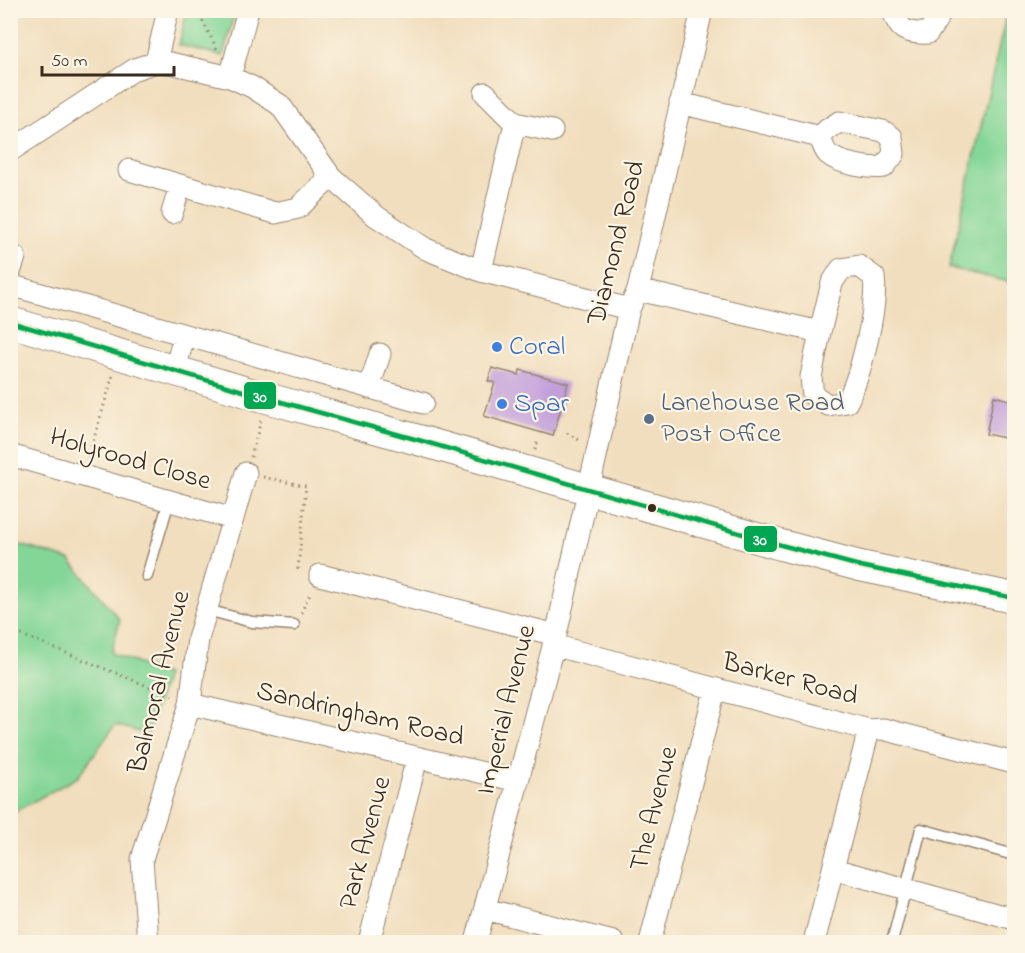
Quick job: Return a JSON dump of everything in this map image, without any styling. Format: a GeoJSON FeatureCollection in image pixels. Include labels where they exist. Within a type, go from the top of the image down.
{"type":"FeatureCollection","features":[{"type":"Feature","properties":{"kind":"street"},"geometry":{"type":"LineString","coordinates":[[156,63],[168,10]]}},
{"type":"Feature","properties":{"kind":"street"},"geometry":{"type":"LineString","coordinates":[[231,77],[248,10]]}},
{"type":"Feature","properties":{"kind":"street","name":"Diamond Road"},"geometry":{"type":"LineString","coordinates":[[590,490],[629,309],[638,290],[702,10]]}},
{"type":"Feature","properties":{"kind":"street"},"geometry":{"type":"LineString","coordinates":[[893,10],[900,26],[911,34],[927,33],[941,10]]}},
{"type":"Feature","properties":{"kind":"street"},"geometry":{"type":"LineString","coordinates":[[10,151],[135,69],[156,63],[170,63],[231,77],[280,105],[331,177],[376,216],[426,249],[481,271],[629,309]]}},
{"type":"Feature","properties":{"kind":"street"},"geometry":{"type":"LineString","coordinates":[[485,93],[515,123],[552,131]]}},
{"type":"Feature","properties":{"kind":"street"},"geometry":{"type":"LineString","coordinates":[[680,103],[820,137]]}},
{"type":"Feature","properties":{"kind":"street"},"geometry":{"type":"LineString","coordinates":[[481,271],[515,123]]}},
{"type":"Feature","properties":{"kind":"street"},"geometry":{"type":"LineString","coordinates":[[129,170],[275,213],[297,208],[331,177]]}},
{"type":"Feature","properties":{"kind":"street"},"geometry":{"type":"LineString","coordinates":[[172,213],[180,186]]}},
{"type":"Feature","properties":{"kind":"street"},"geometry":{"type":"LineString","coordinates":[[859,266],[874,277],[876,293],[855,386],[848,402],[828,405],[813,395],[811,377],[820,332],[832,283],[841,269],[859,266]]}},
{"type":"Feature","properties":{"kind":"street"},"geometry":{"type":"LineString","coordinates":[[10,285],[423,403]]}},
{"type":"Feature","properties":{"kind":"street"},"geometry":{"type":"LineString","coordinates":[[638,290],[820,332]]}},
{"type":"Feature","properties":{"kind":"street"},"geometry":{"type":"LineString","coordinates":[[10,322],[267,398],[860,566],[1014,598]]}},
{"type":"Feature","properties":{"kind":"street"},"geometry":{"type":"LineString","coordinates":[[175,371],[184,335]]}},
{"type":"Feature","properties":{"kind":"street"},"geometry":{"type":"LineString","coordinates":[[369,388],[380,354]]}},
{"type":"Feature","properties":{"kind":"street","name":"Holyrood Close"},"geometry":{"type":"LineString","coordinates":[[10,455],[233,519]]}},
{"type":"Feature","properties":{"kind":"street","name":"Balmoral Avenue"},"geometry":{"type":"LineString","coordinates":[[148,942],[142,859],[190,704],[198,639],[246,473]]}},
{"type":"Feature","properties":{"kind":"street","name":"Imperial Avenue"},"geometry":{"type":"LineString","coordinates":[[476,942],[590,490]]}},
{"type":"Feature","properties":{"kind":"street","name":"Barker Road"},"geometry":{"type":"LineString","coordinates":[[320,575],[554,640],[716,690],[869,730],[883,729],[1014,764]]}},
{"type":"Feature","properties":{"kind":"street","name":"The Avenue"},"geometry":{"type":"LineString","coordinates":[[650,942],[716,690]]}},
{"type":"Feature","properties":{"kind":"street","name":"Sandringham Road"},"geometry":{"type":"LineString","coordinates":[[190,704],[518,782]]}},
{"type":"Feature","properties":{"kind":"street"},"geometry":{"type":"LineString","coordinates":[[814,942],[869,730]]}},
{"type":"Feature","properties":{"kind":"street","name":"Park Avenue"},"geometry":{"type":"LineString","coordinates":[[369,942],[417,758]]}},
{"type":"Feature","properties":{"kind":"street"},"geometry":{"type":"LineString","coordinates":[[834,869],[1014,919]]}},
{"type":"Feature","properties":{"kind":"street"},"geometry":{"type":"LineString","coordinates":[[485,909],[613,942]]}},
{"type":"Feature","properties":{"kind":"lane"},"geometry":{"type":"LineString","coordinates":[[147,576],[170,501]]}},
{"type":"Feature","properties":{"kind":"lane"},"geometry":{"type":"LineString","coordinates":[[207,610],[252,622],[294,625]]}},
{"type":"Feature","properties":{"kind":"lane"},"geometry":{"type":"LineString","coordinates":[[892,942],[921,829],[1014,855]]}},
{"type":"Feature","properties":{"kind":"path"},"geometry":{"type":"LineString","coordinates":[[197,10],[231,77]]}},
{"type":"Feature","properties":{"kind":"path"},"geometry":{"type":"LineString","coordinates":[[83,477],[118,355]]}},
{"type":"Feature","properties":{"kind":"path"},"geometry":{"type":"LineString","coordinates":[[267,398],[246,473],[306,486],[298,569],[320,575],[294,625]]}},
{"type":"Feature","properties":{"kind":"path"},"geometry":{"type":"LineString","coordinates":[[10,630],[190,704]]}},
{"type":"Feature","properties":{"kind":"green space"},"geometry":{"type":"Polygon","coordinates":[[[187,11],[235,11],[223,56],[179,45],[187,11]]]}},
{"type":"Feature","properties":{"kind":"green space"},"geometry":{"type":"Polygon","coordinates":[[[1007,11],[1014,11],[1014,283],[949,268],[1007,11]]]}},
{"type":"Feature","properties":{"kind":"green space"},"geometry":{"type":"Polygon","coordinates":[[[11,542],[70,560],[120,620],[111,653],[166,675],[148,734],[115,725],[78,777],[14,812],[10,809],[11,542]]]}},
{"type":"Feature","properties":{"kind":"building"},"geometry":{"type":"Polygon","coordinates":[[[492,368],[519,375],[520,370],[568,383],[553,436],[484,416],[495,383],[488,381],[492,368]]]}},
{"type":"Feature","properties":{"kind":"building"},"geometry":{"type":"Polygon","coordinates":[[[994,396],[1014,401],[1014,440],[986,434],[994,396]]]}},
{"type":"Feature","properties":{"kind":"transit line","name":"30"},"geometry":{"type":"LineString","coordinates":[[10,322],[781,545],[860,566],[1014,598]]}},
{"type":"Feature","properties":{"kind":"place","name":"Coral"},"geometry":{"type":"Point","coordinates":[497,347]}},
{"type":"Feature","properties":{"kind":"place","name":"Spar"},"geometry":{"type":"Point","coordinates":[502,404]}},
{"type":"Feature","properties":{"kind":"place","name":"Lanehouse Road Post Office"},"geometry":{"type":"Point","coordinates":[649,419]}}]}
